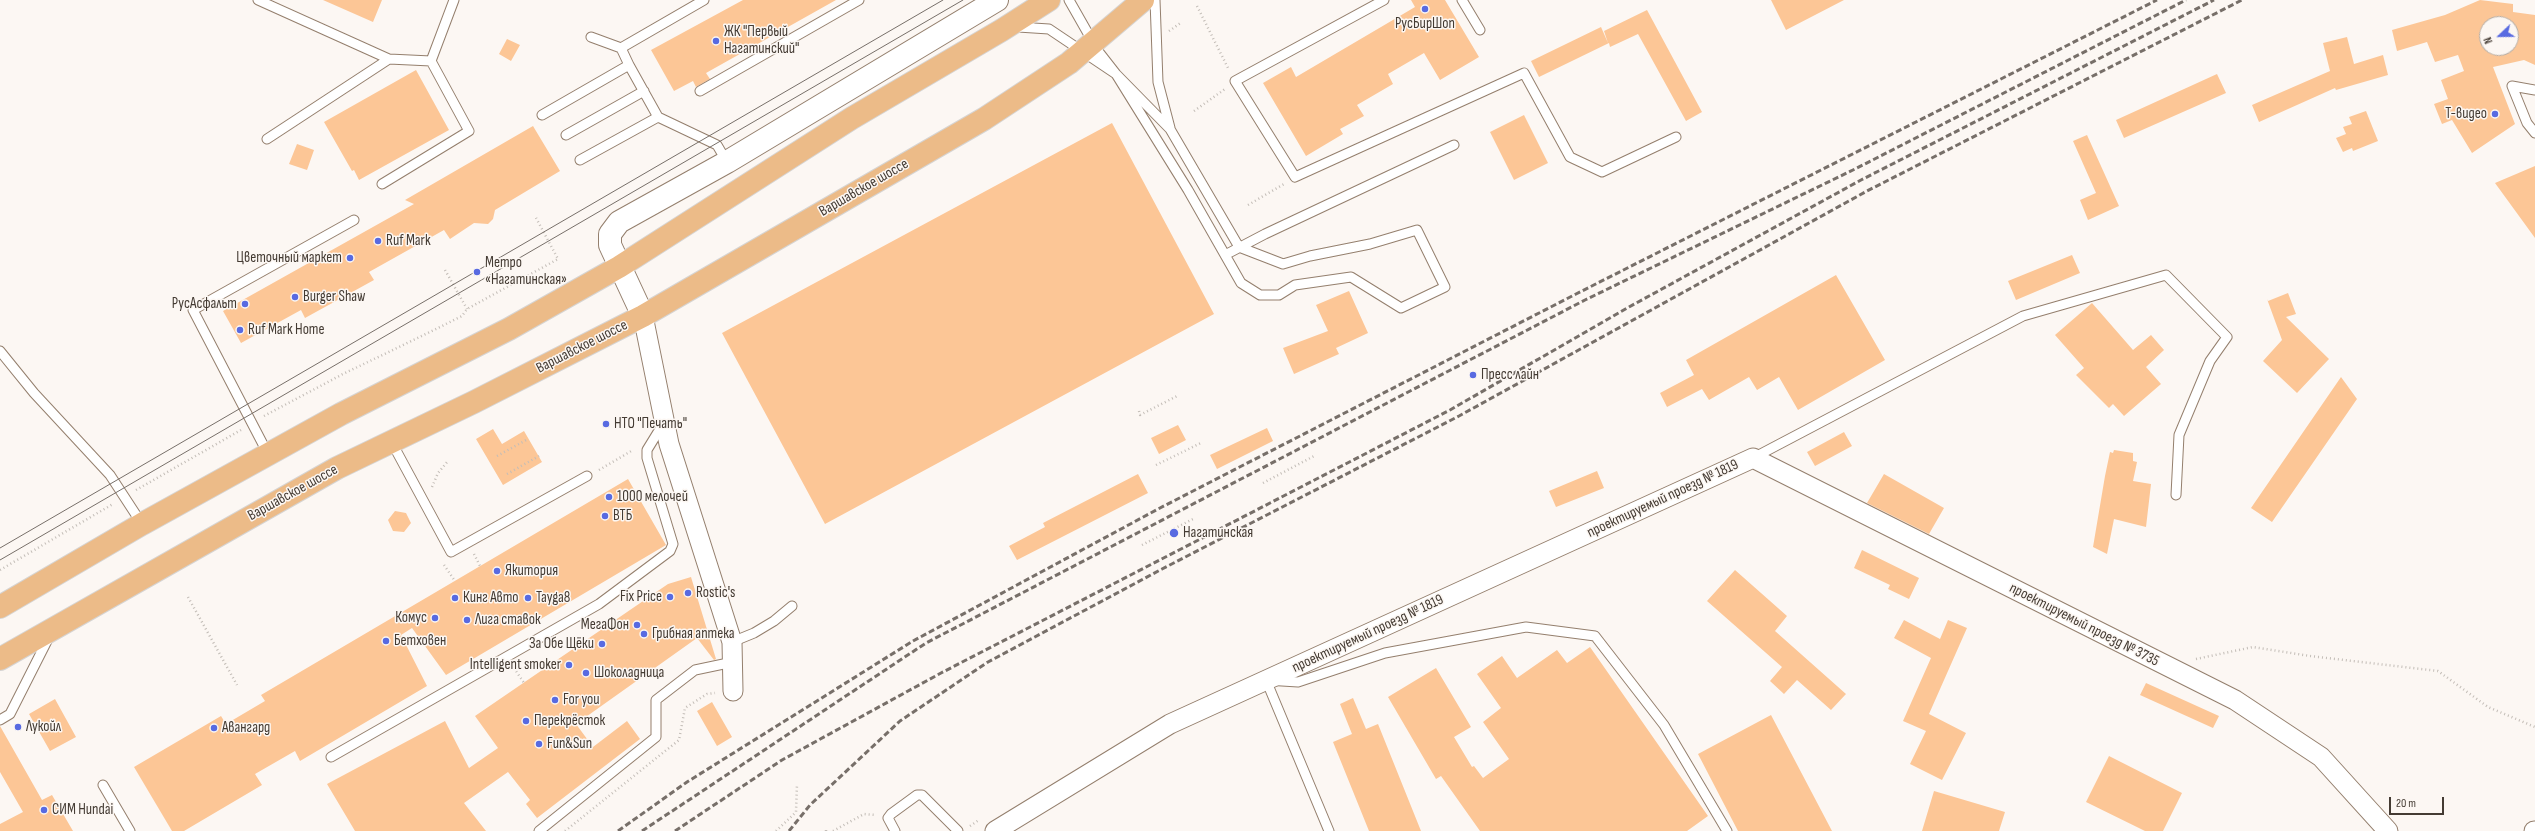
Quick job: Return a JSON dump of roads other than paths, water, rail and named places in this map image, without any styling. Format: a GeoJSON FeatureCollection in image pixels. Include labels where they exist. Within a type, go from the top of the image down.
{"type":"FeatureCollection","features":[{"type":"Feature","properties":{"kind":"main road"},"geometry":{"type":"LineString","coordinates":[[0,607],[142,524],[369,398],[509,329],[619,267],[852,118],[1002,30],[1049,0]]}},
{"type":"Feature","properties":{"kind":"main road","name":"Варшавское шоссе"},"geometry":{"type":"LineString","coordinates":[[0,659],[337,468],[474,402],[643,316],[984,119],[1069,63],[1143,0]]}},
{"type":"Feature","properties":{"kind":"street"},"geometry":{"type":"LineString","coordinates":[[733,691],[732,642],[669,444],[643,316],[610,245],[610,234],[619,222],[727,162],[994,1],[1002,30]]}},
{"type":"Feature","properties":{"kind":"street","name":"проектируемый проезд № 1819"},"geometry":{"type":"LineString","coordinates":[[995,831],[1170,724],[1753,458]]}},
{"type":"Feature","properties":{"kind":"street","name":"проектируемый проезд № 3735"},"geometry":{"type":"LineString","coordinates":[[1753,458],[2235,700],[2321,757],[2388,831]]}},
{"type":"Feature","properties":{"kind":"lane"},"geometry":{"type":"LineString","coordinates":[[258,0],[389,59],[431,61]]}},
{"type":"Feature","properties":{"kind":"lane"},"geometry":{"type":"LineString","coordinates":[[382,184],[469,131],[431,61],[454,0]]}},
{"type":"Feature","properties":{"kind":"lane"},"geometry":{"type":"LineString","coordinates":[[621,48],[704,0]]}},
{"type":"Feature","properties":{"kind":"lane"},"geometry":{"type":"LineString","coordinates":[[700,91],[859,0]]}},
{"type":"Feature","properties":{"kind":"lane"},"geometry":{"type":"LineString","coordinates":[[1068,0],[1088,46]]}},
{"type":"Feature","properties":{"kind":"lane"},"geometry":{"type":"LineString","coordinates":[[1155,0],[1158,82],[1170,129]]}},
{"type":"Feature","properties":{"kind":"lane"},"geometry":{"type":"LineString","coordinates":[[1384,0],[1235,82],[1295,177],[1524,73],[1570,157],[1602,172],[1676,137]]}},
{"type":"Feature","properties":{"kind":"lane"},"geometry":{"type":"LineString","coordinates":[[1462,0],[1480,30]]}},
{"type":"Feature","properties":{"kind":"lane"},"geometry":{"type":"LineString","coordinates":[[1002,30],[1024,26],[1049,29],[1088,46],[1116,74],[1170,129],[1239,247],[1283,264],[1310,256],[1370,244],[1417,230],[1445,287],[1400,308],[1351,277],[1295,285],[1279,295],[1260,295],[1241,283],[1188,190],[1116,74]]}},
{"type":"Feature","properties":{"kind":"lane"},"geometry":{"type":"LineString","coordinates":[[590,37],[621,48],[658,117],[717,145],[727,162]]}},
{"type":"Feature","properties":{"kind":"lane"},"geometry":{"type":"LineString","coordinates":[[267,139],[389,59]]}},
{"type":"Feature","properties":{"kind":"lane"},"geometry":{"type":"LineString","coordinates":[[542,115],[629,65]]}},
{"type":"Feature","properties":{"kind":"lane"},"geometry":{"type":"LineString","coordinates":[[2535,90],[2512,86],[2527,122],[2535,133]]}},
{"type":"Feature","properties":{"kind":"lane"},"geometry":{"type":"LineString","coordinates":[[566,135],[644,91]]}},
{"type":"Feature","properties":{"kind":"lane"},"geometry":{"type":"LineString","coordinates":[[580,160],[658,117]]}},
{"type":"Feature","properties":{"kind":"lane"},"geometry":{"type":"LineString","coordinates":[[1225,255],[1454,145]]}},
{"type":"Feature","properties":{"kind":"lane"},"geometry":{"type":"LineString","coordinates":[[268,454],[193,310],[354,220]]}},
{"type":"Feature","properties":{"kind":"lane"},"geometry":{"type":"LineString","coordinates":[[1753,458],[2023,316],[2166,275],[2227,337],[2210,361],[2179,436],[2176,495]]}},
{"type":"Feature","properties":{"kind":"lane"},"geometry":{"type":"LineString","coordinates":[[0,351],[34,394],[110,475],[142,524]]}},
{"type":"Feature","properties":{"kind":"lane"},"geometry":{"type":"LineString","coordinates":[[331,758],[599,604],[670,551],[673,544],[647,458],[647,450],[664,422]]}},
{"type":"Feature","properties":{"kind":"lane"},"geometry":{"type":"LineString","coordinates":[[391,441],[452,552],[588,476]]}},
{"type":"Feature","properties":{"kind":"lane"},"geometry":{"type":"LineString","coordinates":[[732,642],[754,634],[774,621],[792,606]]}},
{"type":"Feature","properties":{"kind":"lane"},"geometry":{"type":"LineString","coordinates":[[1329,831],[1266,680],[1298,682],[1386,653],[1526,627],[1595,636],[1664,725],[1727,831]]}},
{"type":"Feature","properties":{"kind":"lane"},"geometry":{"type":"LineString","coordinates":[[0,720],[10,714],[54,628]]}},
{"type":"Feature","properties":{"kind":"lane"},"geometry":{"type":"LineString","coordinates":[[539,831],[656,738],[656,700],[695,670],[733,662]]}},
{"type":"Feature","properties":{"kind":"lane"},"geometry":{"type":"LineString","coordinates":[[102,785],[130,831]]}},
{"type":"Feature","properties":{"kind":"lane"},"geometry":{"type":"LineString","coordinates":[[895,831],[888,818],[891,814],[917,795],[922,795],[958,831]]}},
{"type":"Feature","properties":{"kind":"tram line"},"geometry":{"type":"LineString","coordinates":[[0,548],[943,0]]}},
{"type":"Feature","properties":{"kind":"tram line"},"geometry":{"type":"LineString","coordinates":[[0,560],[963,0]]}},
{"type":"Feature","properties":{"kind":"railway"},"geometry":{"type":"LineString","coordinates":[[618,831],[687,782],[913,641],[1160,508],[1576,294],[2157,0]]}},
{"type":"Feature","properties":{"kind":"railway"},"geometry":{"type":"LineString","coordinates":[[642,831],[926,643],[1585,300],[1855,169],[2186,0]]}},
{"type":"Feature","properties":{"kind":"railway"},"geometry":{"type":"LineString","coordinates":[[675,831],[782,760],[941,673],[1450,410],[1629,307],[1861,180],[2214,0]]}},
{"type":"Feature","properties":{"kind":"railway"},"geometry":{"type":"LineString","coordinates":[[789,831],[810,805],[900,721],[988,662],[1162,569],[1459,416],[1867,191],[2242,0]]}},
{"type":"Feature","properties":{"kind":"place","name":"РусБирШоп"},"geometry":{"type":"Point","coordinates":[1425,9]}},
{"type":"Feature","properties":{"kind":"place","name":"ЖК \"Первый Нагатинский\""},"geometry":{"type":"Point","coordinates":[716,41]}},
{"type":"Feature","properties":{"kind":"place","name":"Т-видео"},"geometry":{"type":"Point","coordinates":[2495,114]}},
{"type":"Feature","properties":{"kind":"place","name":"Ruf Mark"},"geometry":{"type":"Point","coordinates":[378,241]}},
{"type":"Feature","properties":{"kind":"place","name":"Цветочный маркет"},"geometry":{"type":"Point","coordinates":[350,258]}},
{"type":"Feature","properties":{"kind":"place","name":"Метро «Нагатинская»"},"geometry":{"type":"Point","coordinates":[477,272]}},
{"type":"Feature","properties":{"kind":"place","name":"Burger Shaw"},"geometry":{"type":"Point","coordinates":[295,297]}},
{"type":"Feature","properties":{"kind":"place","name":"РусАсфальт"},"geometry":{"type":"Point","coordinates":[245,304]}},
{"type":"Feature","properties":{"kind":"place","name":"Ruf Mark Home"},"geometry":{"type":"Point","coordinates":[240,330]}},
{"type":"Feature","properties":{"kind":"place","name":"Пресс лайн"},"geometry":{"type":"Point","coordinates":[1473,375]}},
{"type":"Feature","properties":{"kind":"place","name":"НТО \"Печать\""},"geometry":{"type":"Point","coordinates":[606,424]}},
{"type":"Feature","properties":{"kind":"place","name":"1000 мелочей"},"geometry":{"type":"Point","coordinates":[609,497]}},
{"type":"Feature","properties":{"kind":"place","name":"ВТБ"},"geometry":{"type":"Point","coordinates":[605,516]}},
{"type":"Feature","properties":{"kind":"place","name":"Нагатинская"},"geometry":{"type":"Point","coordinates":[1174,533]}},
{"type":"Feature","properties":{"kind":"place","name":"Якитория"},"geometry":{"type":"Point","coordinates":[497,571]}},
{"type":"Feature","properties":{"kind":"place","name":"Rostic's"},"geometry":{"type":"Point","coordinates":[688,593]}},
{"type":"Feature","properties":{"kind":"place","name":"Fix Price"},"geometry":{"type":"Point","coordinates":[670,597]}},
{"type":"Feature","properties":{"kind":"place","name":"Кинг Авто"},"geometry":{"type":"Point","coordinates":[455,598]}},
{"type":"Feature","properties":{"kind":"place","name":"Tayga8"},"geometry":{"type":"Point","coordinates":[528,598]}},
{"type":"Feature","properties":{"kind":"place","name":"Комус"},"geometry":{"type":"Point","coordinates":[435,618]}},
{"type":"Feature","properties":{"kind":"place","name":"Лига ставок"},"geometry":{"type":"Point","coordinates":[467,620]}},
{"type":"Feature","properties":{"kind":"place","name":"МегаФон"},"geometry":{"type":"Point","coordinates":[637,625]}},
{"type":"Feature","properties":{"kind":"place","name":"Грибная аптека"},"geometry":{"type":"Point","coordinates":[644,634]}},
{"type":"Feature","properties":{"kind":"place","name":"Бетховен"},"geometry":{"type":"Point","coordinates":[386,641]}},
{"type":"Feature","properties":{"kind":"place","name":"За Обе Щёки"},"geometry":{"type":"Point","coordinates":[602,644]}},
{"type":"Feature","properties":{"kind":"place","name":"Intelligent smoker"},"geometry":{"type":"Point","coordinates":[569,665]}},
{"type":"Feature","properties":{"kind":"place","name":"Шоколадница"},"geometry":{"type":"Point","coordinates":[586,673]}},
{"type":"Feature","properties":{"kind":"place","name":"For you"},"geometry":{"type":"Point","coordinates":[555,700]}},
{"type":"Feature","properties":{"kind":"place","name":"Перекрёсток"},"geometry":{"type":"Point","coordinates":[526,721]}},
{"type":"Feature","properties":{"kind":"place","name":"Лукойл"},"geometry":{"type":"Point","coordinates":[18,727]}},
{"type":"Feature","properties":{"kind":"place","name":"Авангард"},"geometry":{"type":"Point","coordinates":[214,728]}},
{"type":"Feature","properties":{"kind":"place","name":"Fun&Sun"},"geometry":{"type":"Point","coordinates":[539,744]}},
{"type":"Feature","properties":{"kind":"place","name":"СИМ Hundai"},"geometry":{"type":"Point","coordinates":[44,810]}}]}
